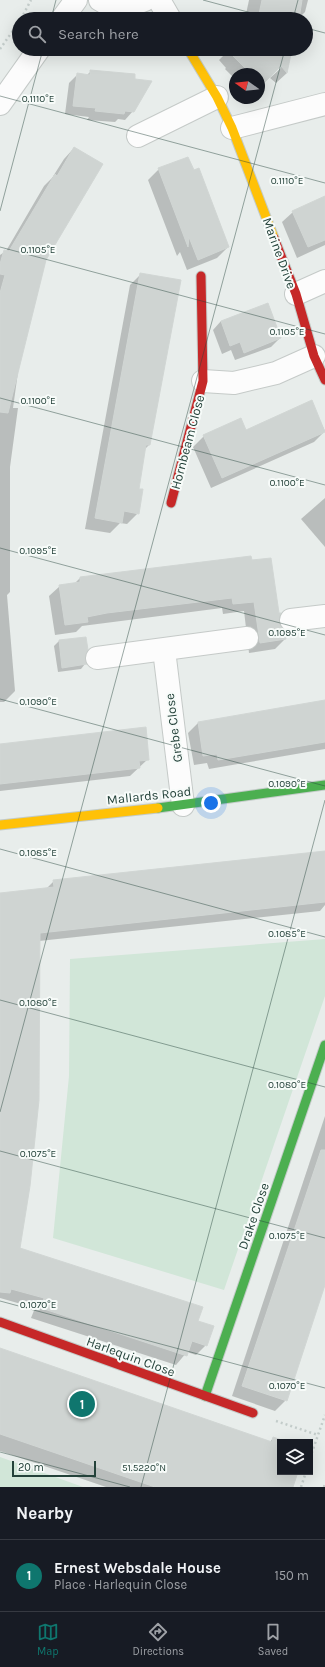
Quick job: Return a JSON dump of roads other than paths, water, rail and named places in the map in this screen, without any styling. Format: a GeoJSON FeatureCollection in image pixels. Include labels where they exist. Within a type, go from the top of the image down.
{"type":"FeatureCollection","features":[{"type":"Feature","properties":{"kind":"street"},"geometry":{"type":"LineString","coordinates":[[67,12],[76,0]]}},
{"type":"Feature","properties":{"kind":"street"},"geometry":{"type":"LineString","coordinates":[[100,0],[106,4],[132,6],[145,0]]}},
{"type":"Feature","properties":{"kind":"street"},"geometry":{"type":"LineString","coordinates":[[159,0],[166,12]]}},
{"type":"Feature","properties":{"kind":"street"},"geometry":{"type":"LineString","coordinates":[[0,104],[34,56]]}},
{"type":"Feature","properties":{"kind":"street","name":"Marine Drive"},"geometry":{"type":"LineString","coordinates":[[192,56],[217,97],[232,128],[296,294],[314,356],[325,380]]}},
{"type":"Feature","properties":{"kind":"street"},"geometry":{"type":"LineString","coordinates":[[138,136],[217,97]]}},
{"type":"Feature","properties":{"kind":"street"},"geometry":{"type":"LineString","coordinates":[[232,128],[325,104]]}},
{"type":"Feature","properties":{"kind":"street","name":"Hornbeam Close"},"geometry":{"type":"LineString","coordinates":[[171,503],[203,381],[201,276]]}},
{"type":"Feature","properties":{"kind":"street"},"geometry":{"type":"LineString","coordinates":[[296,294],[325,281]]}},
{"type":"Feature","properties":{"kind":"street","name":"Hornbeam Close"},"geometry":{"type":"LineString","coordinates":[[203,381],[234,383],[276,373],[314,356]]}},
{"type":"Feature","properties":{"kind":"street"},"geometry":{"type":"LineString","coordinates":[[291,620],[325,616]]}},
{"type":"Feature","properties":{"kind":"street"},"geometry":{"type":"LineString","coordinates":[[97,658],[247,638]]}},
{"type":"Feature","properties":{"kind":"street","name":"Grebe Close"},"geometry":{"type":"LineString","coordinates":[[164,650],[183,805]]}},
{"type":"Feature","properties":{"kind":"street","name":"Mallards Road"},"geometry":{"type":"LineString","coordinates":[[0,825],[183,805],[325,785]]}},
{"type":"Feature","properties":{"kind":"street","name":"Drake Close"},"geometry":{"type":"LineString","coordinates":[[205,1396],[325,1045]]}},
{"type":"Feature","properties":{"kind":"street","name":"Harlequin Close"},"geometry":{"type":"LineString","coordinates":[[0,1322],[253,1413]]}},
{"type":"Feature","properties":{"kind":"place","name":"Ernest Websdale House"},"geometry":{"type":"Point","coordinates":[82,1404]}}]}
